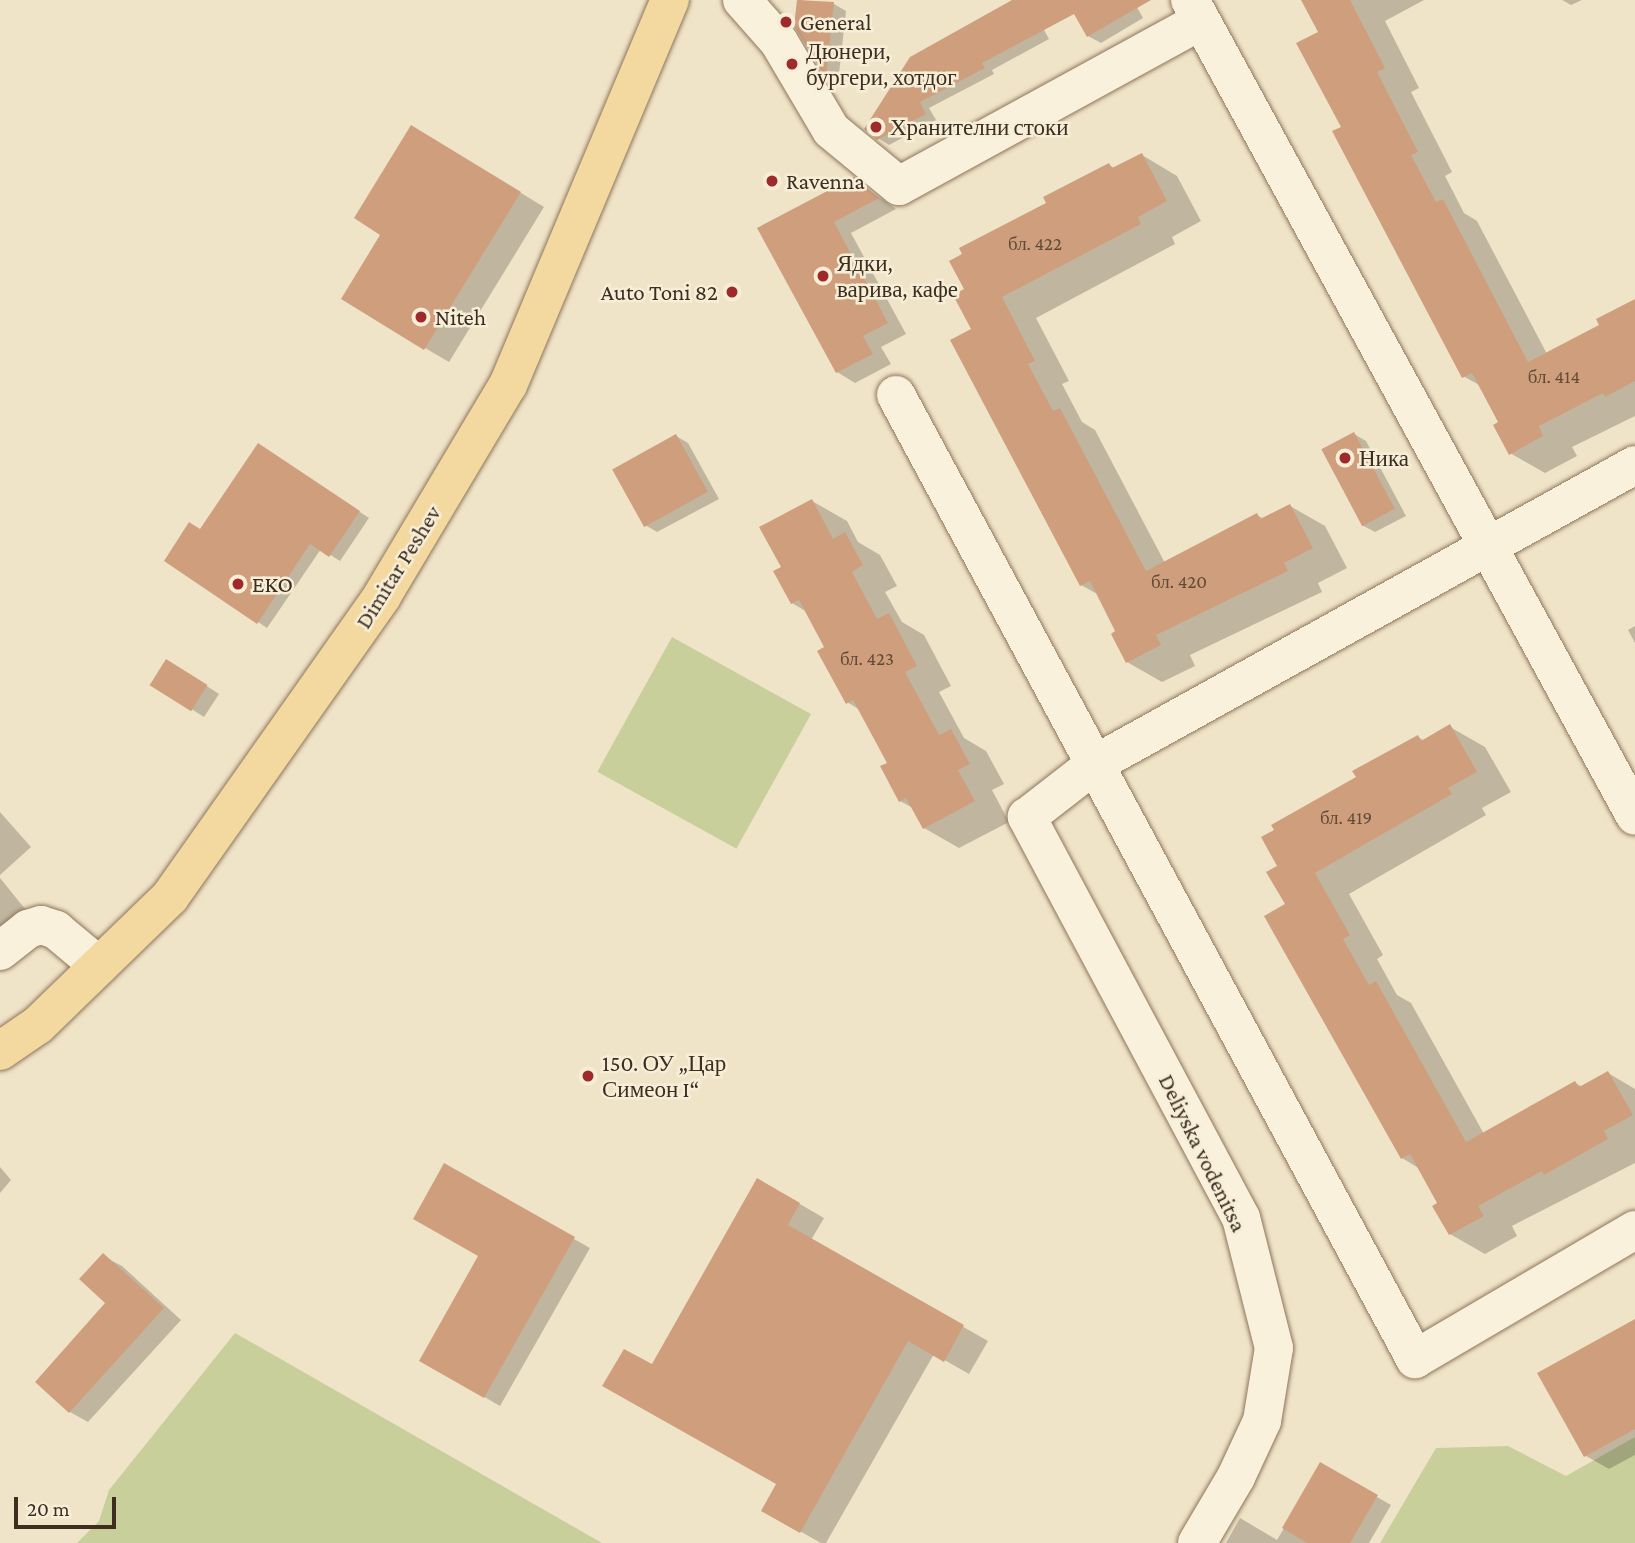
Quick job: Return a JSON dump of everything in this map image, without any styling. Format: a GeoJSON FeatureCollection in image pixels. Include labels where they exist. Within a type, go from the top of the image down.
{"type":"FeatureCollection","features":[{"type":"Feature","properties":{"kind":"main road","name":"Dimitar Peshev"},"geometry":{"type":"LineString","coordinates":[[0,1051],[38,1025],[170,897],[383,596],[508,385],[670,0]]}},
{"type":"Feature","properties":{"kind":"street"},"geometry":{"type":"LineString","coordinates":[[742,0],[779,42],[831,130],[899,186],[1195,11],[1635,816]]}},
{"type":"Feature","properties":{"kind":"street"},"geometry":{"type":"LineString","coordinates":[[896,396],[1415,1359],[1635,1230]]}},
{"type":"Feature","properties":{"kind":"street"},"geometry":{"type":"LineString","coordinates":[[1095,764],[1635,465]]}},
{"type":"Feature","properties":{"kind":"street","name":"Deliyska vodenitsa"},"geometry":{"type":"LineString","coordinates":[[1095,764],[1027,817],[1241,1218],[1274,1348],[1262,1421],[1237,1478],[1197,1543]]}},
{"type":"Feature","properties":{"kind":"street"},"geometry":{"type":"LineString","coordinates":[[0,951],[28,929],[41,925],[56,930],[99,966]]}},
{"type":"Feature","properties":{"kind":"green space"},"geometry":{"type":"Polygon","coordinates":[[[672,637],[811,714],[736,849],[597,772],[672,637]]]}},
{"type":"Feature","properties":{"kind":"green space"},"geometry":{"type":"Polygon","coordinates":[[[235,1333],[602,1543],[77,1543],[99,1521],[109,1490],[235,1333]]]}},
{"type":"Feature","properties":{"kind":"green space"},"geometry":{"type":"Polygon","coordinates":[[[1635,1437],[1635,1543],[1380,1543],[1436,1448],[1508,1446],[1566,1476],[1635,1437]]]}},
{"type":"Feature","properties":{"kind":"building"},"geometry":{"type":"Polygon","coordinates":[[[797,0],[834,2],[826,78],[794,26],[797,0]]]}},
{"type":"Feature","properties":{"kind":"building"},"geometry":{"type":"Polygon","coordinates":[[[1012,0],[1151,0],[1087,37],[1074,14],[982,63],[985,68],[920,102],[926,114],[877,140],[864,129],[910,57],[1012,0]]]}},
{"type":"Feature","properties":{"kind":"building"},"geometry":{"type":"Polygon","coordinates":[[[1301,0],[1350,0],[1385,68],[1377,72],[1418,152],[1411,155],[1436,202],[1443,199],[1528,362],[1599,325],[1596,319],[1635,299],[1635,381],[1605,397],[1603,393],[1539,426],[1543,436],[1509,455],[1493,425],[1498,422],[1472,373],[1462,378],[1332,131],[1341,127],[1296,43],[1318,32],[1301,0]]]}},
{"type":"Feature","properties":{"kind":"building"},"geometry":{"type":"Polygon","coordinates":[[[411,125],[521,192],[424,350],[341,299],[380,235],[354,218],[411,125]]]}},
{"type":"Feature","properties":{"kind":"building"},"geometry":{"type":"Polygon","coordinates":[[[1142,153],[1167,201],[1138,217],[1141,224],[1002,297],[1035,361],[1028,364],[1053,411],[1060,408],[1146,571],[1257,513],[1260,519],[1290,504],[1313,548],[1284,563],[1288,571],[1156,635],[1161,645],[1126,663],[1111,634],[1115,631],[1090,581],[1080,586],[950,340],[971,329],[953,295],[964,289],[949,261],[962,254],[959,248],[1046,203],[1043,197],[1109,163],[1112,168],[1142,153]]]}},
{"type":"Feature","properties":{"kind":"building","name":"Ядки, варива, кафе"},"geometry":{"type":"Polygon","coordinates":[[[854,177],[879,198],[834,222],[888,323],[863,336],[873,354],[836,373],[757,228],[854,177]]]}},
{"type":"Feature","properties":{"kind":"building"},"geometry":{"type":"Polygon","coordinates":[[[1354,432],[1395,509],[1362,526],[1321,449],[1354,432]]]}},
{"type":"Feature","properties":{"kind":"building"},"geometry":{"type":"Polygon","coordinates":[[[676,434],[708,492],[644,527],[612,469],[676,434]]]}},
{"type":"Feature","properties":{"kind":"building"},"geometry":{"type":"Polygon","coordinates":[[[258,443],[360,511],[329,557],[310,544],[257,624],[164,561],[189,522],[200,529],[258,443]]]}},
{"type":"Feature","properties":{"kind":"building"},"geometry":{"type":"Polygon","coordinates":[[[812,499],[833,539],[845,532],[863,565],[852,572],[877,619],[889,613],[917,666],[905,672],[939,735],[951,729],[970,764],[958,770],[975,801],[923,829],[906,798],[899,802],[880,766],[887,763],[853,700],[846,704],[817,651],[824,647],[799,600],[791,604],[773,571],[781,567],[759,527],[812,499]]]}},
{"type":"Feature","properties":{"kind":"building"},"geometry":{"type":"Polygon","coordinates":[[[166,659],[208,685],[191,711],[150,685],[166,659]]]}},
{"type":"Feature","properties":{"kind":"building"},"geometry":{"type":"Polygon","coordinates":[[[1450,724],[1477,772],[1448,788],[1452,794],[1315,873],[1350,935],[1343,939],[1369,985],[1376,981],[1466,1142],[1575,1081],[1579,1087],[1608,1071],[1633,1115],[1604,1131],[1608,1139],[1544,1175],[1542,1171],[1478,1206],[1484,1216],[1449,1235],[1432,1206],[1437,1203],[1410,1154],[1401,1159],[1264,916],[1285,904],[1266,872],[1277,866],[1261,837],[1274,830],[1271,825],[1356,777],[1352,771],[1418,735],[1421,741],[1450,724]]]}},
{"type":"Feature","properties":{"kind":"building"},"geometry":{"type":"Polygon","coordinates":[[[444,1163],[575,1237],[484,1398],[419,1361],[478,1256],[413,1219],[444,1163]]]}},
{"type":"Feature","properties":{"kind":"building"},"geometry":{"type":"Polygon","coordinates":[[[757,1178],[800,1203],[788,1225],[964,1325],[944,1362],[908,1341],[800,1533],[761,1511],[776,1484],[602,1386],[624,1349],[652,1364],[757,1178]]]}},
{"type":"Feature","properties":{"kind":"building"},"geometry":{"type":"Polygon","coordinates":[[[103,1253],[164,1308],[69,1413],[35,1382],[105,1303],[79,1279],[103,1253]]]}},
{"type":"Feature","properties":{"kind":"building"},"geometry":{"type":"Polygon","coordinates":[[[1635,1319],[1635,1429],[1584,1457],[1537,1373],[1635,1319]]]}},
{"type":"Feature","properties":{"kind":"building"},"geometry":{"type":"Polygon","coordinates":[[[1320,1462],[1378,1495],[1350,1543],[1307,1543],[1282,1528],[1320,1462]]]}},
{"type":"Feature","properties":{"kind":"place","name":"General"},"geometry":{"type":"Point","coordinates":[786,22]}},
{"type":"Feature","properties":{"kind":"place","name":"Дюнери, бургери, хотдог"},"geometry":{"type":"Point","coordinates":[792,64]}},
{"type":"Feature","properties":{"kind":"place","name":"Хранителни стоки"},"geometry":{"type":"Point","coordinates":[876,127]}},
{"type":"Feature","properties":{"kind":"place","name":"Ravenna"},"geometry":{"type":"Point","coordinates":[772,181]}},
{"type":"Feature","properties":{"kind":"place","name":"Ядки, варива, кафе"},"geometry":{"type":"Point","coordinates":[823,276]}},
{"type":"Feature","properties":{"kind":"place","name":"Auto Toni 82"},"geometry":{"type":"Point","coordinates":[732,292]}},
{"type":"Feature","properties":{"kind":"place","name":"Niteh"},"geometry":{"type":"Point","coordinates":[421,317]}},
{"type":"Feature","properties":{"kind":"place","name":"Ника"},"geometry":{"type":"Point","coordinates":[1345,458]}},
{"type":"Feature","properties":{"kind":"place","name":"EKO"},"geometry":{"type":"Point","coordinates":[238,584]}},
{"type":"Feature","properties":{"kind":"place","name":"150. ОУ „Цар Симеон I“"},"geometry":{"type":"Point","coordinates":[588,1076]}}]}
